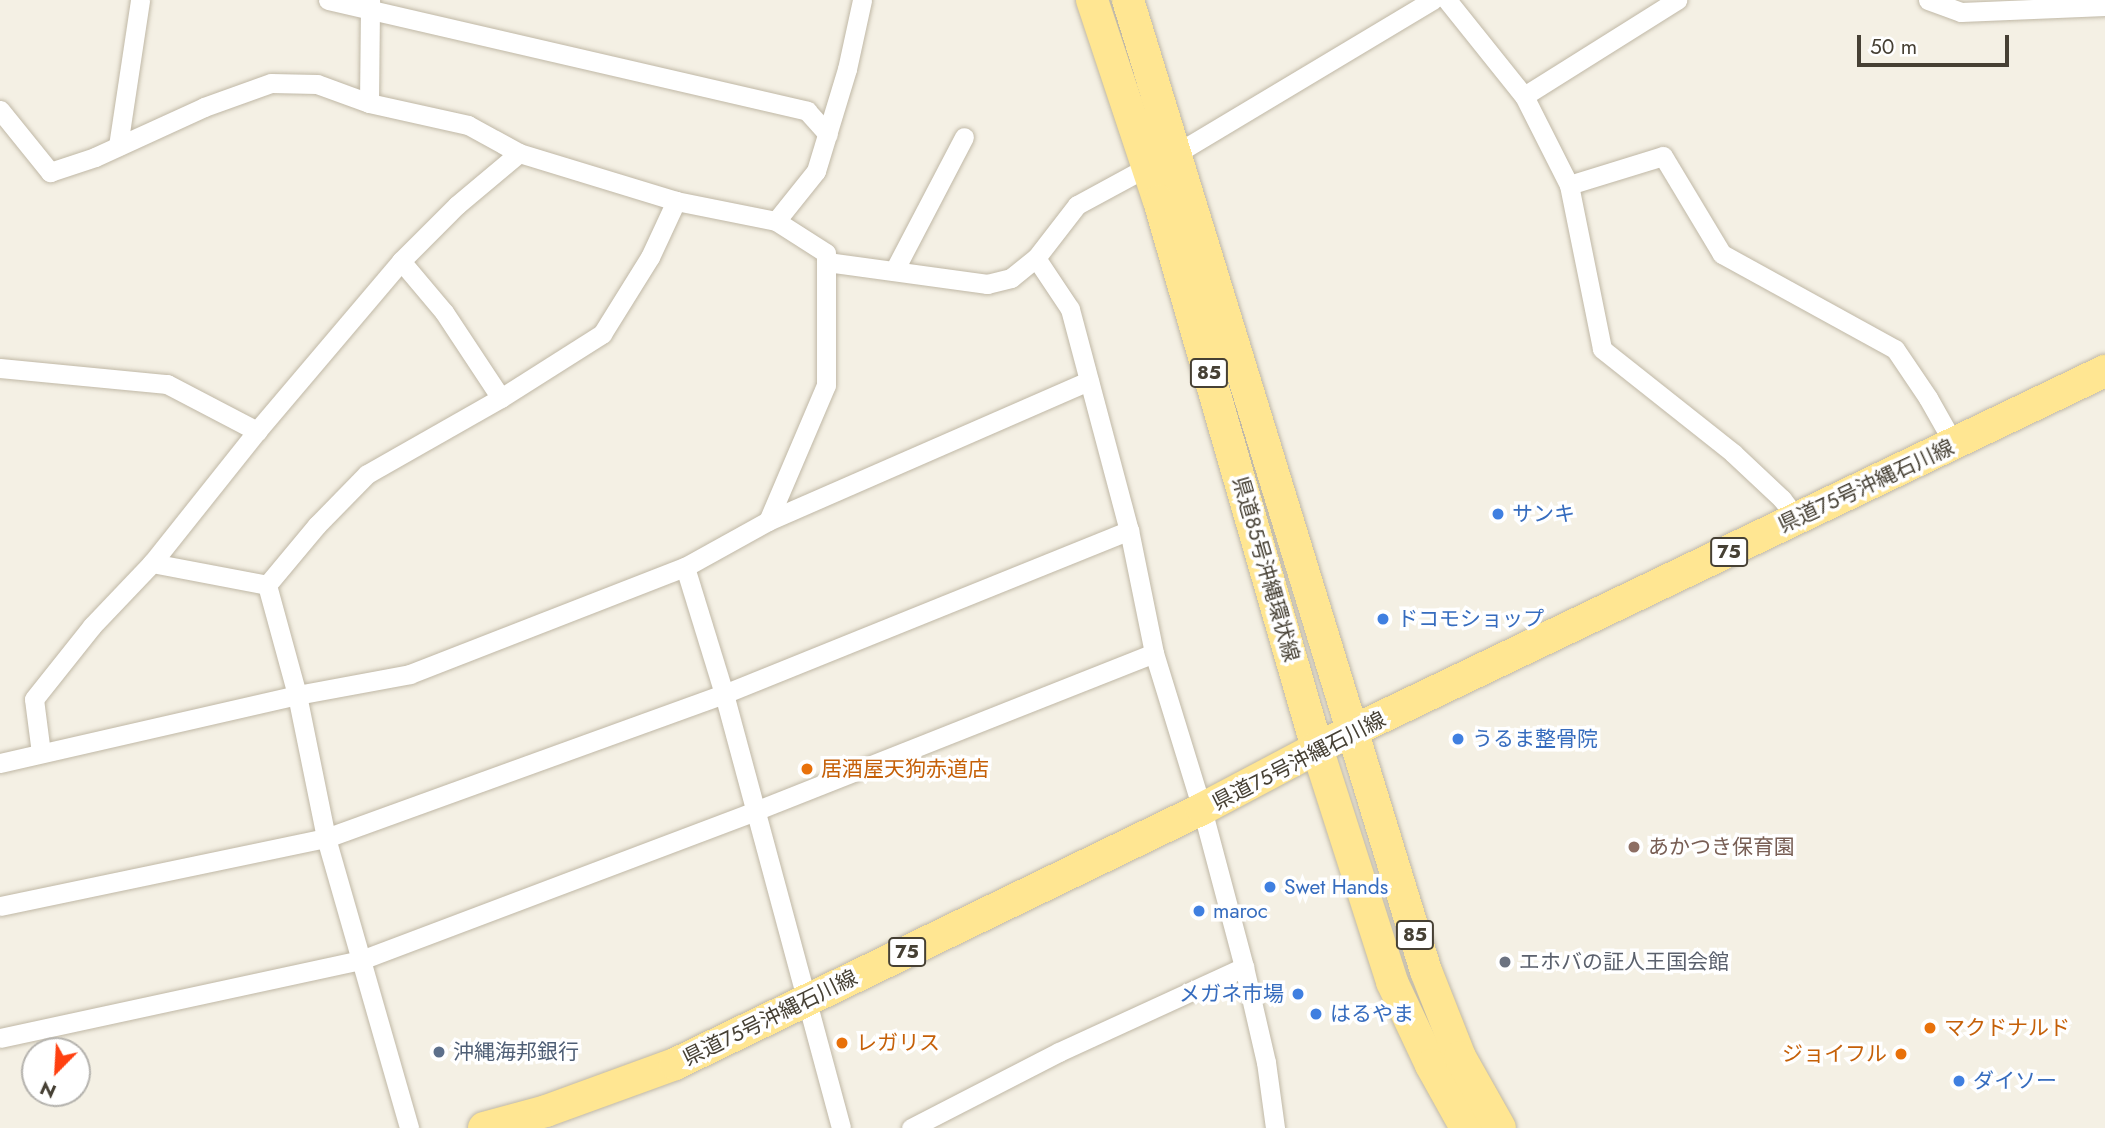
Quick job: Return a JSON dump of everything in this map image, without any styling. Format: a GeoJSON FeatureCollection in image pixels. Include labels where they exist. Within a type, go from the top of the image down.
{"type":"FeatureCollection","features":[{"type":"Feature","properties":{"kind":"main road","name":"県道85号沖縄環状線"},"geometry":{"type":"LineString","coordinates":[[1092,0],[1147,167],[1318,748],[1392,982],[1431,1065],[1466,1128]]}},
{"type":"Feature","properties":{"kind":"main road","name":"県道85号沖縄環状線"},"geometry":{"type":"LineString","coordinates":[[1128,0],[1426,971],[1460,1057],[1500,1128]]}},
{"type":"Feature","properties":{"kind":"main road","name":"県道75号沖縄石川線"},"geometry":{"type":"LineString","coordinates":[[484,1128],[546,1111],[675,1064],[1202,809],[1318,748],[2105,371]]}},
{"type":"Feature","properties":{"kind":"street"},"geometry":{"type":"LineString","coordinates":[[118,146],[140,0]]}},
{"type":"Feature","properties":{"kind":"street"},"geometry":{"type":"LineString","coordinates":[[328,0],[369,5],[807,111],[828,134]]}},
{"type":"Feature","properties":{"kind":"street"},"geometry":{"type":"LineString","coordinates":[[776,221],[816,171],[862,0]]}},
{"type":"Feature","properties":{"kind":"street"},"geometry":{"type":"LineString","coordinates":[[1177,153],[1433,0]]}},
{"type":"Feature","properties":{"kind":"street"},"geometry":{"type":"LineString","coordinates":[[1447,0],[1524,96],[1569,185],[1602,349],[1733,453],[1782,499],[1797,519]]}},
{"type":"Feature","properties":{"kind":"street"},"geometry":{"type":"LineString","coordinates":[[1524,96],[1677,0]]}},
{"type":"Feature","properties":{"kind":"street"},"geometry":{"type":"LineString","coordinates":[[1938,2],[1961,12],[2105,6]]}},
{"type":"Feature","properties":{"kind":"street"},"geometry":{"type":"LineString","coordinates":[[369,5],[369,103]]}},
{"type":"Feature","properties":{"kind":"street"},"geometry":{"type":"LineString","coordinates":[[0,110],[50,172],[118,146],[204,107],[271,83],[317,84],[369,103],[468,125],[519,153],[676,201],[776,221],[826,253],[826,385],[768,521]]}},
{"type":"Feature","properties":{"kind":"street"},"geometry":{"type":"LineString","coordinates":[[894,271],[964,137]]}},
{"type":"Feature","properties":{"kind":"street"},"geometry":{"type":"LineString","coordinates":[[41,753],[34,699],[92,625],[152,563],[257,431],[401,261],[457,205],[519,153]]}},
{"type":"Feature","properties":{"kind":"street"},"geometry":{"type":"LineString","coordinates":[[1569,185],[1663,156],[1722,254],[1895,349],[1928,398],[1954,444]]}},
{"type":"Feature","properties":{"kind":"street"},"geometry":{"type":"LineString","coordinates":[[827,262],[987,285],[1011,278],[1036,258],[1077,205],[1147,167]]}},
{"type":"Feature","properties":{"kind":"street"},"geometry":{"type":"LineString","coordinates":[[267,585],[317,524],[368,474],[501,398],[602,334],[650,257],[676,201]]}},
{"type":"Feature","properties":{"kind":"street"},"geometry":{"type":"LineString","coordinates":[[1036,258],[1070,309],[1129,530],[1154,653],[1202,809],[1244,967],[1266,1062],[1275,1128]]}},
{"type":"Feature","properties":{"kind":"street"},"geometry":{"type":"LineString","coordinates":[[401,261],[444,312],[501,398]]}},
{"type":"Feature","properties":{"kind":"street"},"geometry":{"type":"LineString","coordinates":[[0,368],[167,384],[257,431]]}},
{"type":"Feature","properties":{"kind":"street"},"geometry":{"type":"LineString","coordinates":[[0,763],[296,695],[410,674],[685,567],[768,521],[1089,381]]}},
{"type":"Feature","properties":{"kind":"street"},"geometry":{"type":"LineString","coordinates":[[0,906],[326,838],[724,694],[1129,530]]}},
{"type":"Feature","properties":{"kind":"street"},"geometry":{"type":"LineString","coordinates":[[152,563],[267,585]]}},
{"type":"Feature","properties":{"kind":"street"},"geometry":{"type":"LineString","coordinates":[[685,567],[724,694],[841,1128]]}},
{"type":"Feature","properties":{"kind":"street"},"geometry":{"type":"LineString","coordinates":[[267,585],[296,695],[326,838],[409,1128]]}},
{"type":"Feature","properties":{"kind":"street"},"geometry":{"type":"LineString","coordinates":[[0,1038],[361,960],[755,811],[1154,653]]}},
{"type":"Feature","properties":{"kind":"street"},"geometry":{"type":"LineString","coordinates":[[911,1128],[1059,1052],[1244,967]]}},
{"type":"Feature","properties":{"kind":"place","name":"サンキ"},"geometry":{"type":"Point","coordinates":[1498,514]}},
{"type":"Feature","properties":{"kind":"place","name":"ドコモショップ"},"geometry":{"type":"Point","coordinates":[1383,619]}},
{"type":"Feature","properties":{"kind":"place","name":"うるま整骨院"},"geometry":{"type":"Point","coordinates":[1458,739]}},
{"type":"Feature","properties":{"kind":"place","name":"居酒屋天狗赤道店"},"geometry":{"type":"Point","coordinates":[807,769]}},
{"type":"Feature","properties":{"kind":"place","name":"あかつき保育園"},"geometry":{"type":"Point","coordinates":[1634,847]}},
{"type":"Feature","properties":{"kind":"place","name":"Swet Hands"},"geometry":{"type":"Point","coordinates":[1270,887]}},
{"type":"Feature","properties":{"kind":"place","name":"maroc"},"geometry":{"type":"Point","coordinates":[1199,911]}},
{"type":"Feature","properties":{"kind":"place","name":"エホバの証人王国会館"},"geometry":{"type":"Point","coordinates":[1505,962]}},
{"type":"Feature","properties":{"kind":"place","name":"メガネ市場"},"geometry":{"type":"Point","coordinates":[1298,994]}},
{"type":"Feature","properties":{"kind":"place","name":"はるやま"},"geometry":{"type":"Point","coordinates":[1316,1014]}},
{"type":"Feature","properties":{"kind":"place","name":"マクドナルド"},"geometry":{"type":"Point","coordinates":[1930,1028]}},
{"type":"Feature","properties":{"kind":"place","name":"レガリス"},"geometry":{"type":"Point","coordinates":[842,1043]}},
{"type":"Feature","properties":{"kind":"place","name":"沖縄海邦銀行"},"geometry":{"type":"Point","coordinates":[439,1052]}},
{"type":"Feature","properties":{"kind":"place","name":"ジョイフル"},"geometry":{"type":"Point","coordinates":[1901,1054]}},
{"type":"Feature","properties":{"kind":"place","name":"ダイソー"},"geometry":{"type":"Point","coordinates":[1959,1081]}}]}
